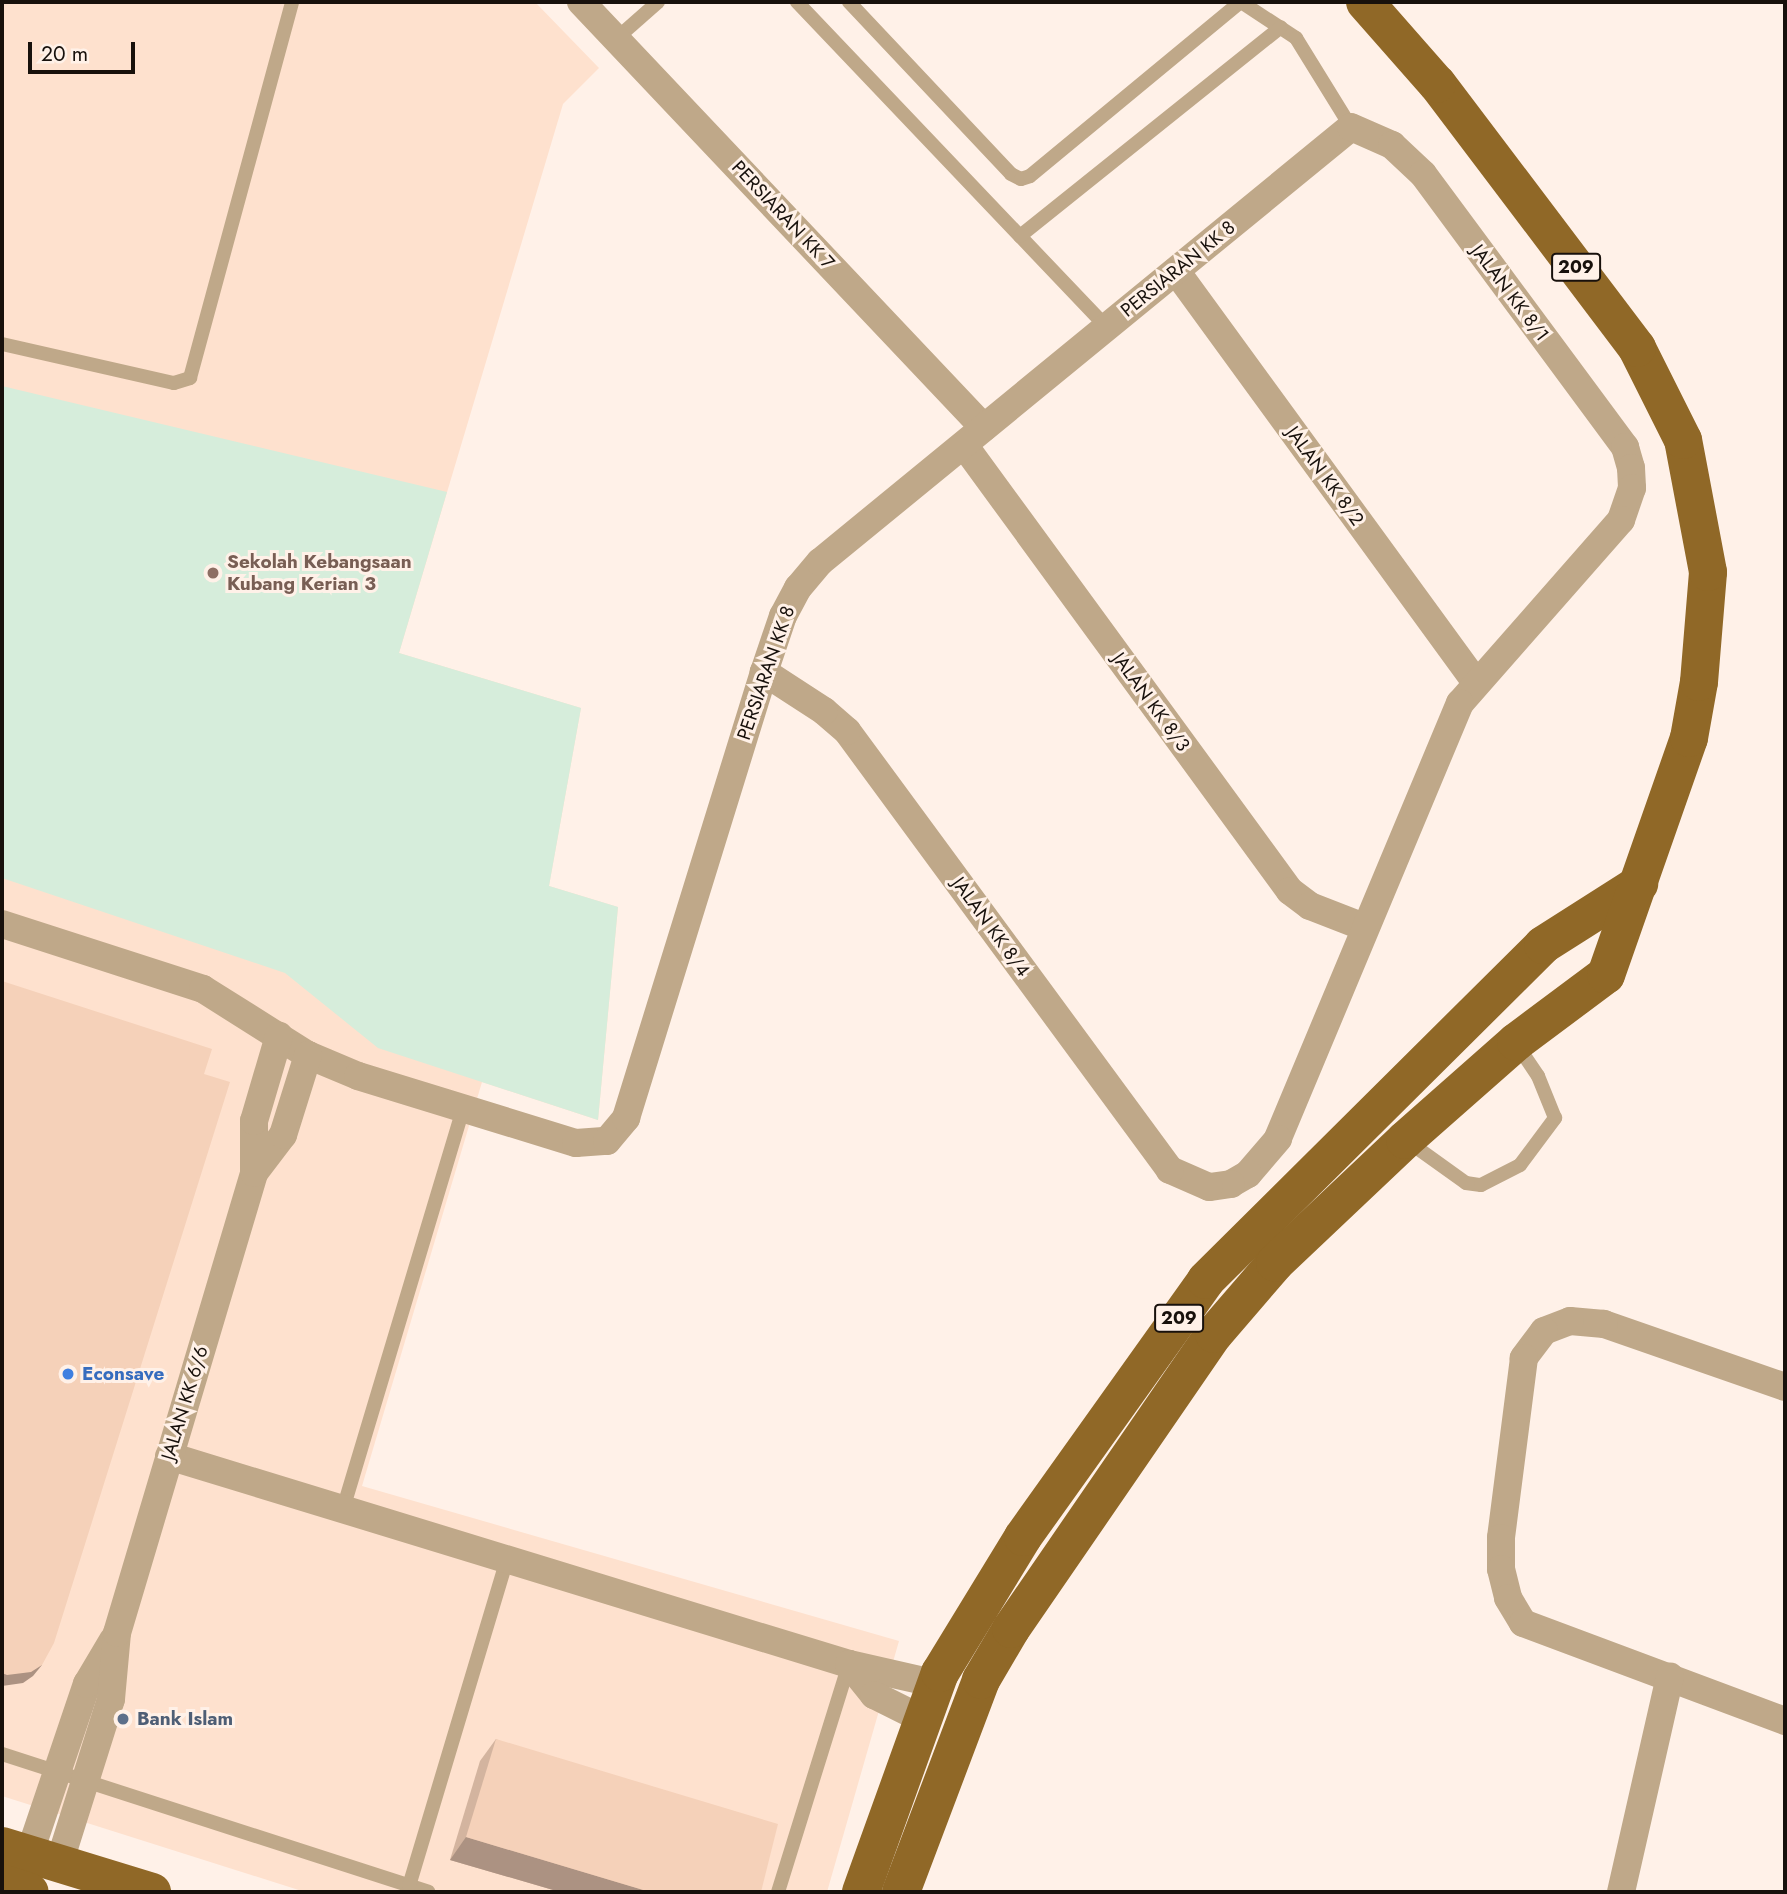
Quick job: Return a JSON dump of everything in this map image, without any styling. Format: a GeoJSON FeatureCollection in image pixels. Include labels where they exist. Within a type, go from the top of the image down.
{"type":"FeatureCollection","features":[{"type":"Feature","properties":{"kind":"main road","name":"209"},"geometry":{"type":"LineString","coordinates":[[901,1892],[955,1740],[981,1680],[1011,1629],[1245,1296],[1405,1140],[1516,1042],[1606,975],[1689,738],[1705,626],[1708,572],[1683,440],[1637,348],[1437,84],[1365,2]]}},
{"type":"Feature","properties":{"kind":"main road","name":"209"},"geometry":{"type":"LineString","coordinates":[[861,1892],[937,1684],[1023,1537],[1206,1280],[1543,945],[1639,884]]}},
{"type":"Feature","properties":{"kind":"main road"},"geometry":{"type":"LineString","coordinates":[[21,1874],[152,1892]]}},
{"type":"Feature","properties":{"kind":"street","name":"PERSIARAN KK 7"},"geometry":{"type":"LineString","coordinates":[[581,2],[974,436]]}},
{"type":"Feature","properties":{"kind":"street","name":"PERSIARAN KK 8"},"geometry":{"type":"LineString","coordinates":[[2,924],[203,989],[308,1055],[358,1076],[576,1143],[607,1141],[618,1131],[783,616],[820,562],[1351,127]]}},
{"type":"Feature","properties":{"kind":"street","name":"JALAN KK 8/1"},"geometry":{"type":"LineString","coordinates":[[1351,127],[1392,145],[1423,174],[1625,447],[1632,488],[1620,520],[1475,681]]}},
{"type":"Feature","properties":{"kind":"street","name":"JALAN KK 8/2"},"geometry":{"type":"LineString","coordinates":[[1176,271],[1475,681]]}},
{"type":"Feature","properties":{"kind":"street","name":"JALAN KK 8/3"},"geometry":{"type":"LineString","coordinates":[[974,436],[1290,891],[1310,906],[1364,927]]}},
{"type":"Feature","properties":{"kind":"street","name":"JALAN KK 8/4"},"geometry":{"type":"LineString","coordinates":[[764,672],[824,710],[847,731],[1170,1170],[1209,1187],[1231,1184],[1248,1174],[1278,1139],[1364,927]]}},
{"type":"Feature","properties":{"kind":"street"},"geometry":{"type":"LineString","coordinates":[[1364,927],[1449,727],[1475,681]]}},
{"type":"Feature","properties":{"kind":"street","name":"JALAN KK 6/6"},"geometry":{"type":"LineString","coordinates":[[21,1874],[85,1783],[111,1699],[117,1633],[254,1173],[254,1121],[279,1036]]}},
{"type":"Feature","properties":{"kind":"street","name":"JALAN KK 6/6"},"geometry":{"type":"LineString","coordinates":[[254,1173],[283,1135],[308,1055]]}},
{"type":"Feature","properties":{"kind":"street"},"geometry":{"type":"LineString","coordinates":[[1785,1387],[1604,1324],[1570,1321],[1544,1331],[1524,1358],[1501,1538],[1501,1569],[1508,1598],[1523,1623],[1785,1721]]}},
{"type":"Feature","properties":{"kind":"street"},"geometry":{"type":"LineString","coordinates":[[170,1456],[849,1664],[937,1684]]}},
{"type":"Feature","properties":{"kind":"street","name":"JALAN KK 6/6"},"geometry":{"type":"LineString","coordinates":[[21,1874],[87,1684],[117,1633]]}},
{"type":"Feature","properties":{"kind":"street"},"geometry":{"type":"LineString","coordinates":[[849,1664],[874,1695],[924,1720]]}},
{"type":"Feature","properties":{"kind":"street"},"geometry":{"type":"LineString","coordinates":[[1621,1892],[1670,1677]]}},
{"type":"Feature","properties":{"kind":"lane"},"geometry":{"type":"LineString","coordinates":[[2,344],[174,383],[190,378],[292,2]]}},
{"type":"Feature","properties":{"kind":"lane"},"geometry":{"type":"LineString","coordinates":[[616,39],[658,2]]}},
{"type":"Feature","properties":{"kind":"lane"},"geometry":{"type":"LineString","coordinates":[[797,2],[1107,327]]}},
{"type":"Feature","properties":{"kind":"lane"},"geometry":{"type":"LineString","coordinates":[[849,2],[1011,174],[1021,179],[1030,176],[1241,2],[1296,38],[1351,127]]}},
{"type":"Feature","properties":{"kind":"lane"},"geometry":{"type":"LineString","coordinates":[[1020,236],[1281,27]]}},
{"type":"Feature","properties":{"kind":"lane"},"geometry":{"type":"LineString","coordinates":[[1405,1140],[1466,1183],[1481,1185],[1520,1165],[1556,1118],[1538,1076],[1516,1042]]}},
{"type":"Feature","properties":{"kind":"lane"},"geometry":{"type":"LineString","coordinates":[[343,1509],[463,1108]]}},
{"type":"Feature","properties":{"kind":"lane"},"geometry":{"type":"LineString","coordinates":[[410,1886],[508,1559]]}},
{"type":"Feature","properties":{"kind":"lane"},"geometry":{"type":"LineString","coordinates":[[778,1892],[849,1664]]}},
{"type":"Feature","properties":{"kind":"lane"},"geometry":{"type":"LineString","coordinates":[[2,1754],[428,1892]]}},
{"type":"Feature","properties":{"kind":"shaded area"},"geometry":{"type":"Polygon","coordinates":[[[2,2],[535,2],[599,68],[563,104],[399,653],[581,708],[549,886],[618,907],[598,1120],[482,1082],[362,1486],[899,1641],[827,1892],[305,1892],[2,1796],[2,2]]]}},
{"type":"Feature","properties":{"kind":"green space"},"geometry":{"type":"Polygon","coordinates":[[[2,386],[447,492],[399,653],[581,708],[549,886],[618,907],[598,1120],[378,1048],[285,973],[2,878],[2,386]]]}},
{"type":"Feature","properties":{"kind":"building","name":"Econsave"},"geometry":{"type":"Polygon","coordinates":[[[2,981],[212,1049],[204,1074],[230,1082],[54,1643],[42,1665],[31,1672],[7,1675],[2,1673],[2,981]]]}},
{"type":"Feature","properties":{"kind":"building"},"geometry":{"type":"Polygon","coordinates":[[[496,1739],[778,1824],[761,1892],[650,1892],[466,1837],[496,1739]]]}},
{"type":"Feature","properties":{"kind":"place","name":"Sekolah Kebangsaan Kubang Kerian 3"},"geometry":{"type":"Point","coordinates":[213,573]}},
{"type":"Feature","properties":{"kind":"place","name":"Econsave"},"geometry":{"type":"Point","coordinates":[68,1374]}},
{"type":"Feature","properties":{"kind":"place","name":"Bank Islam"},"geometry":{"type":"Point","coordinates":[123,1719]}}]}
